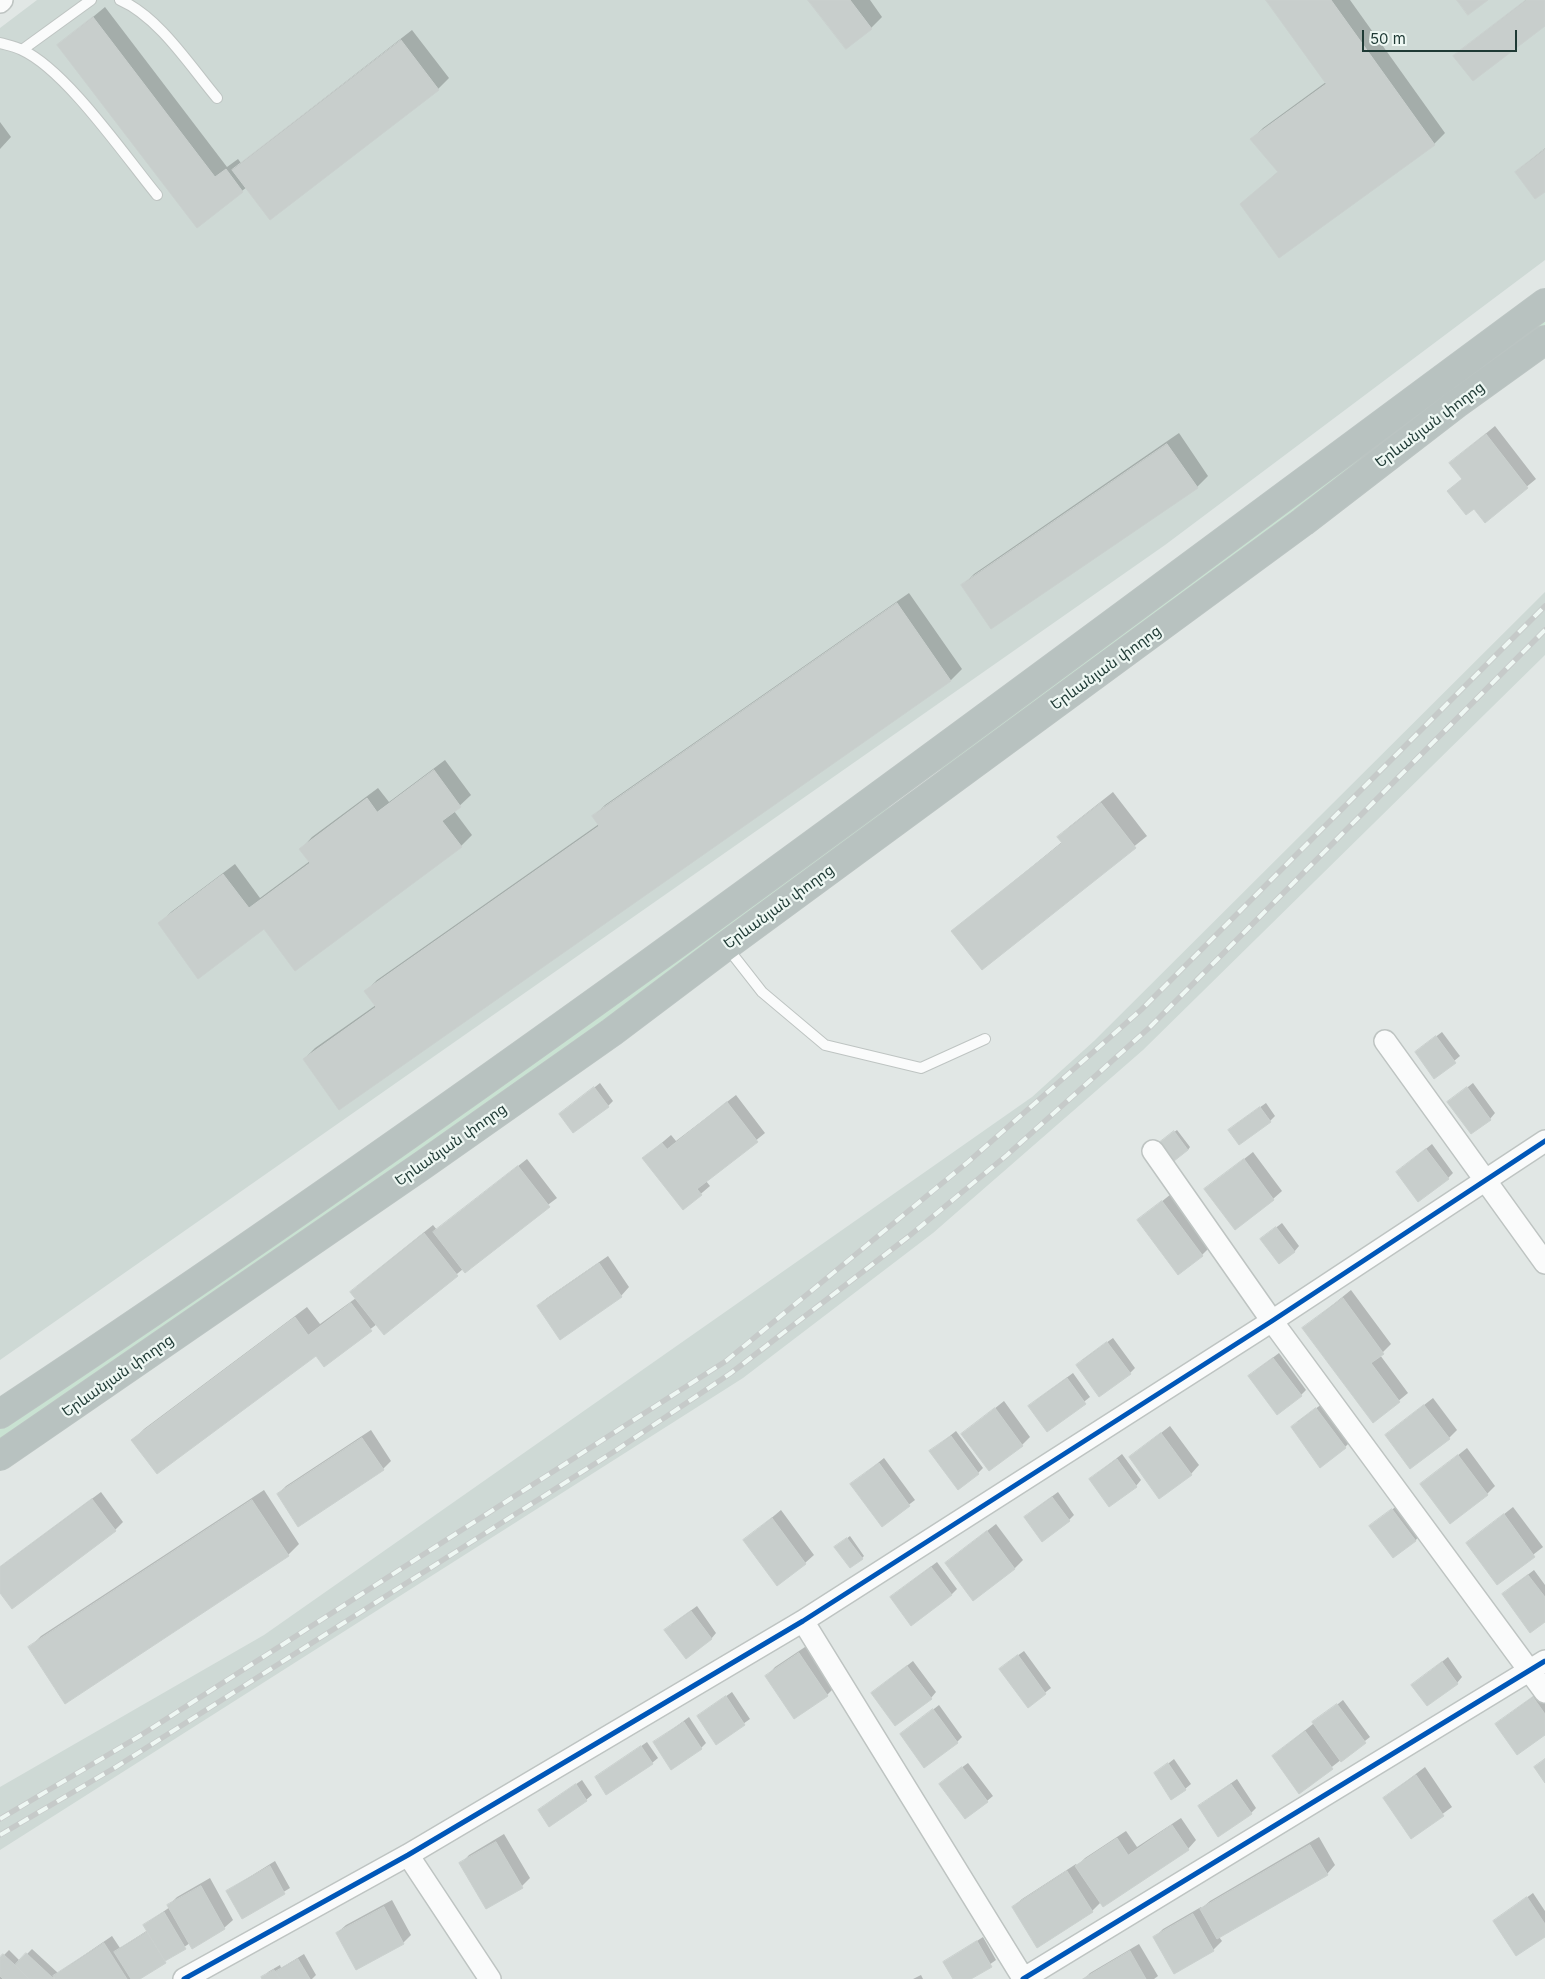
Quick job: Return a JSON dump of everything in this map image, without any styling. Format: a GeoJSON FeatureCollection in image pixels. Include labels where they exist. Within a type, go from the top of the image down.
{"type":"FeatureCollection","features":[{"type":"Feature","properties":{"kind":"highway","name":"Երևանյան փողոց"},"geometry":{"type":"LineString","coordinates":[[0,1414],[396,1143],[593,1004],[1545,303]]}},
{"type":"Feature","properties":{"kind":"highway","name":"Երևանյան փողոց"},"geometry":{"type":"LineString","coordinates":[[0,1456],[424,1165],[612,1032],[726,946],[921,805],[1545,340]]}},
{"type":"Feature","properties":{"kind":"highway"},"geometry":{"type":"LineString","coordinates":[[900,779],[921,805]]}},
{"type":"Feature","properties":{"kind":"highway"},"geometry":{"type":"LineString","coordinates":[[593,1004],[612,1032]]}},
{"type":"Feature","properties":{"kind":"street"},"geometry":{"type":"LineString","coordinates":[[1385,1041],[1545,1263]]}},
{"type":"Feature","properties":{"kind":"street"},"geometry":{"type":"LineString","coordinates":[[184,1979],[408,1855],[803,1621],[1272,1321],[1545,1141]]}},
{"type":"Feature","properties":{"kind":"street"},"geometry":{"type":"LineString","coordinates":[[1153,1151],[1272,1321],[1537,1667],[1545,1692]]}},
{"type":"Feature","properties":{"kind":"street"},"geometry":{"type":"LineString","coordinates":[[803,1621],[1023,1979],[1537,1667]]}},
{"type":"Feature","properties":{"kind":"street"},"geometry":{"type":"LineString","coordinates":[[408,1855],[490,1979]]}},
{"type":"Feature","properties":{"kind":"lane"},"geometry":{"type":"LineString","coordinates":[[22,50],[92,0]]}},
{"type":"Feature","properties":{"kind":"lane"},"geometry":{"type":"LineString","coordinates":[[120,0],[134,6],[152,22],[218,98]]}},
{"type":"Feature","properties":{"kind":"lane"},"geometry":{"type":"LineString","coordinates":[[0,42],[22,50],[43,63],[73,92],[157,195]]}},
{"type":"Feature","properties":{"kind":"lane"},"geometry":{"type":"LineString","coordinates":[[726,946],[762,992],[825,1045],[921,1068],[985,1039]]}},
{"type":"Feature","properties":{"kind":"shaded area"},"geometry":{"type":"Polygon","coordinates":[[[37,0],[1545,0],[1545,260],[1165,545],[0,1360],[0,28],[37,0]]]}},
{"type":"Feature","properties":{"kind":"shaded area"},"geometry":{"type":"Polygon","coordinates":[[[1545,592],[1545,655],[1143,1050],[933,1233],[743,1378],[0,1850],[0,1787],[264,1635],[1032,1097],[1094,1041],[1545,592]]]}},
{"type":"Feature","properties":{"kind":"green space"},"geometry":{"type":"Polygon","coordinates":[[[1545,316],[1545,333],[945,775],[936,765],[1545,316]]]}},
{"type":"Feature","properties":{"kind":"green space"},"geometry":{"type":"Polygon","coordinates":[[[886,804],[893,813],[573,1049],[0,1443],[0,1427],[886,804]]]}},
{"type":"Feature","properties":{"kind":"building"},"geometry":{"type":"Polygon","coordinates":[[[808,0],[850,0],[872,29],[846,49],[808,0]]]}},
{"type":"Feature","properties":{"kind":"building"},"geometry":{"type":"Polygon","coordinates":[[[1266,0],[1331,0],[1435,145],[1279,258],[1240,204],[1278,172],[1250,139],[1326,84],[1266,0]]]}},
{"type":"Feature","properties":{"kind":"building"},"geometry":{"type":"Polygon","coordinates":[[[1457,0],[1488,0],[1468,15],[1457,0]]]}},
{"type":"Feature","properties":{"kind":"building"},"geometry":{"type":"Polygon","coordinates":[[[1526,0],[1545,0],[1545,26],[1473,81],[1453,56],[1526,0]]]}},
{"type":"Feature","properties":{"kind":"building"},"geometry":{"type":"Polygon","coordinates":[[[93,17],[215,177],[226,169],[243,192],[197,228],[57,45],[93,17]]]}},
{"type":"Feature","properties":{"kind":"building"},"geometry":{"type":"Polygon","coordinates":[[[401,40],[439,90],[270,220],[232,170],[401,40]]]}},
{"type":"Feature","properties":{"kind":"building"},"geometry":{"type":"Polygon","coordinates":[[[1545,149],[1545,192],[1535,199],[1515,172],[1545,149]]]}},
{"type":"Feature","properties":{"kind":"building"},"geometry":{"type":"Polygon","coordinates":[[[1486,434],[1528,488],[1485,523],[1474,509],[1466,515],[1447,491],[1462,479],[1449,463],[1486,434]]]}},
{"type":"Feature","properties":{"kind":"building"},"geometry":{"type":"Polygon","coordinates":[[[1167,444],[1198,488],[991,629],[961,585],[1167,444]]]}},
{"type":"Feature","properties":{"kind":"building"},"geometry":{"type":"Polygon","coordinates":[[[897,603],[951,681],[339,1110],[303,1059],[376,1007],[364,991],[599,826],[592,816],[897,603]]]}},
{"type":"Feature","properties":{"kind":"building"},"geometry":{"type":"Polygon","coordinates":[[[434,770],[461,807],[442,821],[462,847],[295,971],[264,929],[198,979],[158,923],[223,874],[249,908],[310,863],[299,849],[367,798],[377,812],[434,770]]]}},
{"type":"Feature","properties":{"kind":"building"},"geometry":{"type":"Polygon","coordinates":[[[1101,803],[1136,848],[982,970],[951,931],[1062,843],[1057,837],[1101,803]]]}},
{"type":"Feature","properties":{"kind":"building"},"geometry":{"type":"Polygon","coordinates":[[[1436,1036],[1456,1063],[1434,1079],[1415,1052],[1436,1036]]]}},
{"type":"Feature","properties":{"kind":"building"},"geometry":{"type":"Polygon","coordinates":[[[594,1087],[609,1107],[573,1133],[559,1114],[594,1087]]]}},
{"type":"Feature","properties":{"kind":"building"},"geometry":{"type":"Polygon","coordinates":[[[1467,1087],[1491,1120],[1471,1134],[1447,1102],[1467,1087]]]}},
{"type":"Feature","properties":{"kind":"building"},"geometry":{"type":"Polygon","coordinates":[[[727,1102],[758,1142],[697,1189],[702,1195],[683,1210],[642,1158],[662,1143],[667,1149],[727,1102]]]}},
{"type":"Feature","properties":{"kind":"building"},"geometry":{"type":"Polygon","coordinates":[[[1260,1107],[1271,1122],[1239,1145],[1228,1130],[1260,1107]]]}},
{"type":"Feature","properties":{"kind":"building"},"geometry":{"type":"Polygon","coordinates":[[[1174,1131],[1188,1150],[1174,1161],[1160,1142],[1174,1131]]]}},
{"type":"Feature","properties":{"kind":"building"},"geometry":{"type":"Polygon","coordinates":[[[1426,1149],[1449,1179],[1418,1202],[1396,1172],[1426,1149]]]}},
{"type":"Feature","properties":{"kind":"building"},"geometry":{"type":"Polygon","coordinates":[[[1244,1159],[1274,1200],[1235,1230],[1204,1189],[1244,1159]]]}},
{"type":"Feature","properties":{"kind":"building"},"geometry":{"type":"Polygon","coordinates":[[[518,1166],[550,1207],[465,1273],[433,1232],[518,1166]]]}},
{"type":"Feature","properties":{"kind":"building"},"geometry":{"type":"Polygon","coordinates":[[[1162,1201],[1203,1256],[1178,1275],[1137,1220],[1162,1201]]]}},
{"type":"Feature","properties":{"kind":"building"},"geometry":{"type":"Polygon","coordinates":[[[1276,1227],[1295,1252],[1279,1264],[1260,1239],[1276,1227]]]}},
{"type":"Feature","properties":{"kind":"building"},"geometry":{"type":"Polygon","coordinates":[[[424,1233],[458,1276],[384,1335],[350,1292],[424,1233]]]}},
{"type":"Feature","properties":{"kind":"building"},"geometry":{"type":"Polygon","coordinates":[[[599,1263],[622,1297],[560,1340],[537,1306],[599,1263]]]}},
{"type":"Feature","properties":{"kind":"building"},"geometry":{"type":"Polygon","coordinates":[[[1343,1298],[1384,1354],[1371,1363],[1400,1402],[1373,1423],[1302,1328],[1343,1298]]]}},
{"type":"Feature","properties":{"kind":"building"},"geometry":{"type":"Polygon","coordinates":[[[351,1303],[372,1331],[324,1367],[316,1356],[157,1474],[131,1440],[295,1317],[308,1335],[351,1303]]]}},
{"type":"Feature","properties":{"kind":"building"},"geometry":{"type":"Polygon","coordinates":[[[1107,1342],[1131,1374],[1099,1397],[1076,1365],[1107,1342]]]}},
{"type":"Feature","properties":{"kind":"building"},"geometry":{"type":"Polygon","coordinates":[[[1273,1358],[1302,1396],[1277,1415],[1248,1376],[1273,1358]]]}},
{"type":"Feature","properties":{"kind":"building"},"geometry":{"type":"Polygon","coordinates":[[[1067,1378],[1086,1404],[1047,1432],[1028,1406],[1067,1378]]]}},
{"type":"Feature","properties":{"kind":"building"},"geometry":{"type":"Polygon","coordinates":[[[1424,1405],[1450,1439],[1410,1469],[1385,1435],[1424,1405]]]}},
{"type":"Feature","properties":{"kind":"building"},"geometry":{"type":"Polygon","coordinates":[[[995,1408],[1023,1446],[989,1471],[961,1434],[995,1408]]]}},
{"type":"Feature","properties":{"kind":"building"},"geometry":{"type":"Polygon","coordinates":[[[1316,1408],[1346,1448],[1320,1468],[1291,1427],[1316,1408]]]}},
{"type":"Feature","properties":{"kind":"building"},"geometry":{"type":"Polygon","coordinates":[[[1161,1433],[1192,1475],[1159,1499],[1129,1457],[1161,1433]]]}},
{"type":"Feature","properties":{"kind":"building"},"geometry":{"type":"Polygon","coordinates":[[[951,1436],[979,1474],[958,1490],[929,1451],[951,1436]]]}},
{"type":"Feature","properties":{"kind":"building"},"geometry":{"type":"Polygon","coordinates":[[[362,1438],[384,1470],[298,1527],[277,1494],[362,1438]]]}},
{"type":"Feature","properties":{"kind":"building"},"geometry":{"type":"Polygon","coordinates":[[[1458,1455],[1488,1495],[1450,1524],[1420,1484],[1458,1455]]]}},
{"type":"Feature","properties":{"kind":"building"},"geometry":{"type":"Polygon","coordinates":[[[1117,1459],[1137,1487],[1109,1507],[1089,1479],[1117,1459]]]}},
{"type":"Feature","properties":{"kind":"building"},"geometry":{"type":"Polygon","coordinates":[[[879,1463],[910,1506],[882,1527],[850,1484],[879,1463]]]}},
{"type":"Feature","properties":{"kind":"building"},"geometry":{"type":"Polygon","coordinates":[[[1052,1497],[1070,1521],[1042,1542],[1024,1517],[1052,1497]]]}},
{"type":"Feature","properties":{"kind":"building"},"geometry":{"type":"Polygon","coordinates":[[[92,1499],[116,1531],[12,1609],[0,1593],[0,1567],[92,1499]]]}},
{"type":"Feature","properties":{"kind":"building"},"geometry":{"type":"Polygon","coordinates":[[[252,1500],[289,1556],[65,1704],[28,1647],[252,1500]]]}},
{"type":"Feature","properties":{"kind":"building"},"geometry":{"type":"Polygon","coordinates":[[[1392,1509],[1416,1541],[1393,1558],[1369,1526],[1392,1509]]]}},
{"type":"Feature","properties":{"kind":"building"},"geometry":{"type":"Polygon","coordinates":[[[1504,1514],[1535,1557],[1497,1585],[1466,1543],[1504,1514]]]}},
{"type":"Feature","properties":{"kind":"building"},"geometry":{"type":"Polygon","coordinates":[[[772,1518],[806,1564],[777,1586],[743,1540],[772,1518]]]}},
{"type":"Feature","properties":{"kind":"building"},"geometry":{"type":"Polygon","coordinates":[[[987,1531],[1015,1569],[973,1601],[945,1563],[987,1531]]]}},
{"type":"Feature","properties":{"kind":"building"},"geometry":{"type":"Polygon","coordinates":[[[847,1538],[863,1559],[850,1568],[834,1547],[847,1538]]]}},
{"type":"Feature","properties":{"kind":"building"},"geometry":{"type":"Polygon","coordinates":[[[931,1567],[952,1595],[911,1626],[890,1597],[931,1567]]]}},
{"type":"Feature","properties":{"kind":"building"},"geometry":{"type":"Polygon","coordinates":[[[1528,1575],[1545,1597],[1545,1622],[1530,1633],[1502,1594],[1528,1575]]]}},
{"type":"Feature","properties":{"kind":"building"},"geometry":{"type":"Polygon","coordinates":[[[691,1611],[712,1639],[686,1659],[664,1630],[691,1611]]]}},
{"type":"Feature","properties":{"kind":"building"},"geometry":{"type":"Polygon","coordinates":[[[799,1653],[828,1696],[794,1719],[765,1676],[799,1653]]]}},
{"type":"Feature","properties":{"kind":"building"},"geometry":{"type":"Polygon","coordinates":[[[1018,1655],[1046,1694],[1028,1708],[999,1669],[1018,1655]]]}},
{"type":"Feature","properties":{"kind":"building"},"geometry":{"type":"Polygon","coordinates":[[[1442,1662],[1458,1684],[1427,1706],[1411,1685],[1442,1662]]]}},
{"type":"Feature","properties":{"kind":"building"},"geometry":{"type":"Polygon","coordinates":[[[907,1666],[932,1699],[895,1726],[871,1693],[907,1666]]]}},
{"type":"Feature","properties":{"kind":"building"},"geometry":{"type":"Polygon","coordinates":[[[726,1696],[745,1725],[716,1745],[697,1716],[726,1696]]]}},
{"type":"Feature","properties":{"kind":"building"},"geometry":{"type":"Polygon","coordinates":[[[1533,1697],[1545,1714],[1545,1735],[1517,1755],[1495,1724],[1533,1697]]]}},
{"type":"Feature","properties":{"kind":"building"},"geometry":{"type":"Polygon","coordinates":[[[1337,1704],[1366,1743],[1341,1762],[1312,1722],[1337,1704]]]}},
{"type":"Feature","properties":{"kind":"building"},"geometry":{"type":"Polygon","coordinates":[[[933,1709],[958,1743],[924,1768],[900,1734],[933,1709]]]}},
{"type":"Feature","properties":{"kind":"building"},"geometry":{"type":"Polygon","coordinates":[[[684,1722],[702,1749],[671,1770],[653,1742],[684,1722]]]}},
{"type":"Feature","properties":{"kind":"building"},"geometry":{"type":"Polygon","coordinates":[[[1305,1731],[1333,1769],[1299,1794],[1272,1756],[1305,1731]]]}},
{"type":"Feature","properties":{"kind":"building"},"geometry":{"type":"Polygon","coordinates":[[[641,1746],[653,1764],[606,1795],[595,1777],[641,1746]]]}},
{"type":"Feature","properties":{"kind":"building"},"geometry":{"type":"Polygon","coordinates":[[[1545,1759],[1545,1783],[1534,1767],[1545,1759]]]}},
{"type":"Feature","properties":{"kind":"building"},"geometry":{"type":"Polygon","coordinates":[[[1168,1763],[1186,1790],[1171,1800],[1154,1773],[1168,1763]]]}},
{"type":"Feature","properties":{"kind":"building"},"geometry":{"type":"Polygon","coordinates":[[[962,1767],[988,1802],[965,1819],[939,1784],[962,1767]]]}},
{"type":"Feature","properties":{"kind":"building"},"geometry":{"type":"Polygon","coordinates":[[[1416,1775],[1444,1816],[1411,1839],[1383,1798],[1416,1775]]]}},
{"type":"Feature","properties":{"kind":"building"},"geometry":{"type":"Polygon","coordinates":[[[576,1784],[587,1801],[549,1827],[538,1810],[576,1784]]]}},
{"type":"Feature","properties":{"kind":"building"},"geometry":{"type":"Polygon","coordinates":[[[1231,1784],[1252,1814],[1218,1837],[1198,1806],[1231,1784]]]}},
{"type":"Feature","properties":{"kind":"building"},"geometry":{"type":"Polygon","coordinates":[[[1172,1825],[1189,1850],[1103,1907],[1075,1866],[1117,1838],[1128,1855],[1172,1825]]]}},
{"type":"Feature","properties":{"kind":"building"},"geometry":{"type":"Polygon","coordinates":[[[496,1842],[523,1888],[486,1909],[459,1863],[496,1842]]]}},
{"type":"Feature","properties":{"kind":"building"},"geometry":{"type":"Polygon","coordinates":[[[1310,1845],[1328,1875],[1217,1939],[1200,1909],[1310,1845]]]}},
{"type":"Feature","properties":{"kind":"building"},"geometry":{"type":"Polygon","coordinates":[[[270,1866],[285,1894],[242,1919],[226,1891],[270,1866]]]}},
{"type":"Feature","properties":{"kind":"building"},"geometry":{"type":"Polygon","coordinates":[[[1067,1871],[1093,1912],[1037,1948],[1012,1907],[1067,1871]]]}},
{"type":"Feature","properties":{"kind":"building"},"geometry":{"type":"Polygon","coordinates":[[[201,1886],[225,1929],[192,1949],[167,1905],[201,1886]]]}},
{"type":"Feature","properties":{"kind":"building"},"geometry":{"type":"Polygon","coordinates":[[[1527,1897],[1545,1924],[1545,1937],[1516,1956],[1493,1921],[1527,1897]]]}},
{"type":"Feature","properties":{"kind":"building"},"geometry":{"type":"Polygon","coordinates":[[[384,1907],[404,1944],[356,1970],[336,1933],[384,1907]]]}},
{"type":"Feature","properties":{"kind":"building"},"geometry":{"type":"Polygon","coordinates":[[[164,1912],[186,1949],[165,1961],[143,1925],[164,1912]]]}},
{"type":"Feature","properties":{"kind":"building"},"geometry":{"type":"Polygon","coordinates":[[[1193,1914],[1214,1951],[1174,1974],[1153,1937],[1193,1914]]]}},
{"type":"Feature","properties":{"kind":"building"},"geometry":{"type":"Polygon","coordinates":[[[147,1932],[166,1963],[140,1979],[131,1979],[114,1952],[147,1932]]]}},
{"type":"Feature","properties":{"kind":"building"},"geometry":{"type":"Polygon","coordinates":[[[977,1941],[992,1967],[971,1979],[953,1979],[943,1962],[977,1941]]]}},
{"type":"Feature","properties":{"kind":"building"},"geometry":{"type":"Polygon","coordinates":[[[104,1943],[127,1979],[55,1979],[53,1976],[104,1943]]]}},
{"type":"Feature","properties":{"kind":"building"},"geometry":{"type":"Polygon","coordinates":[[[1130,1951],[1146,1979],[1083,1979],[1130,1951]]]}},
{"type":"Feature","properties":{"kind":"building"},"geometry":{"type":"Polygon","coordinates":[[[26,1953],[54,1979],[29,1979],[15,1965],[26,1953]]]}},
{"type":"Feature","properties":{"kind":"building"},"geometry":{"type":"Polygon","coordinates":[[[3,1954],[29,1979],[3,1979],[0,1976],[0,1957],[3,1954]]]}},
{"type":"Feature","properties":{"kind":"building"},"geometry":{"type":"Polygon","coordinates":[[[298,1959],[310,1979],[280,1979],[275,1972],[298,1959]]]}},
{"type":"Feature","properties":{"kind":"building"},"geometry":{"type":"Polygon","coordinates":[[[274,1970],[280,1979],[262,1979],[261,1977],[274,1970]]]}},
{"type":"Feature","properties":{"kind":"railway"},"geometry":{"type":"LineString","coordinates":[[0,1819],[138,1737],[726,1361],[968,1162],[1141,1010],[1545,606]]}},
{"type":"Feature","properties":{"kind":"railway"},"geometry":{"type":"LineString","coordinates":[[0,1835],[116,1767],[615,1451],[731,1373],[908,1237],[1007,1155],[1150,1027],[1545,630]]}},
{"type":"Feature","properties":{"kind":"cycle path"},"geometry":{"type":"LineString","coordinates":[[184,1979],[408,1855],[803,1621],[1272,1321],[1545,1141]]}},
{"type":"Feature","properties":{"kind":"cycle path"},"geometry":{"type":"LineString","coordinates":[[1023,1979],[1545,1661]]}}]}
